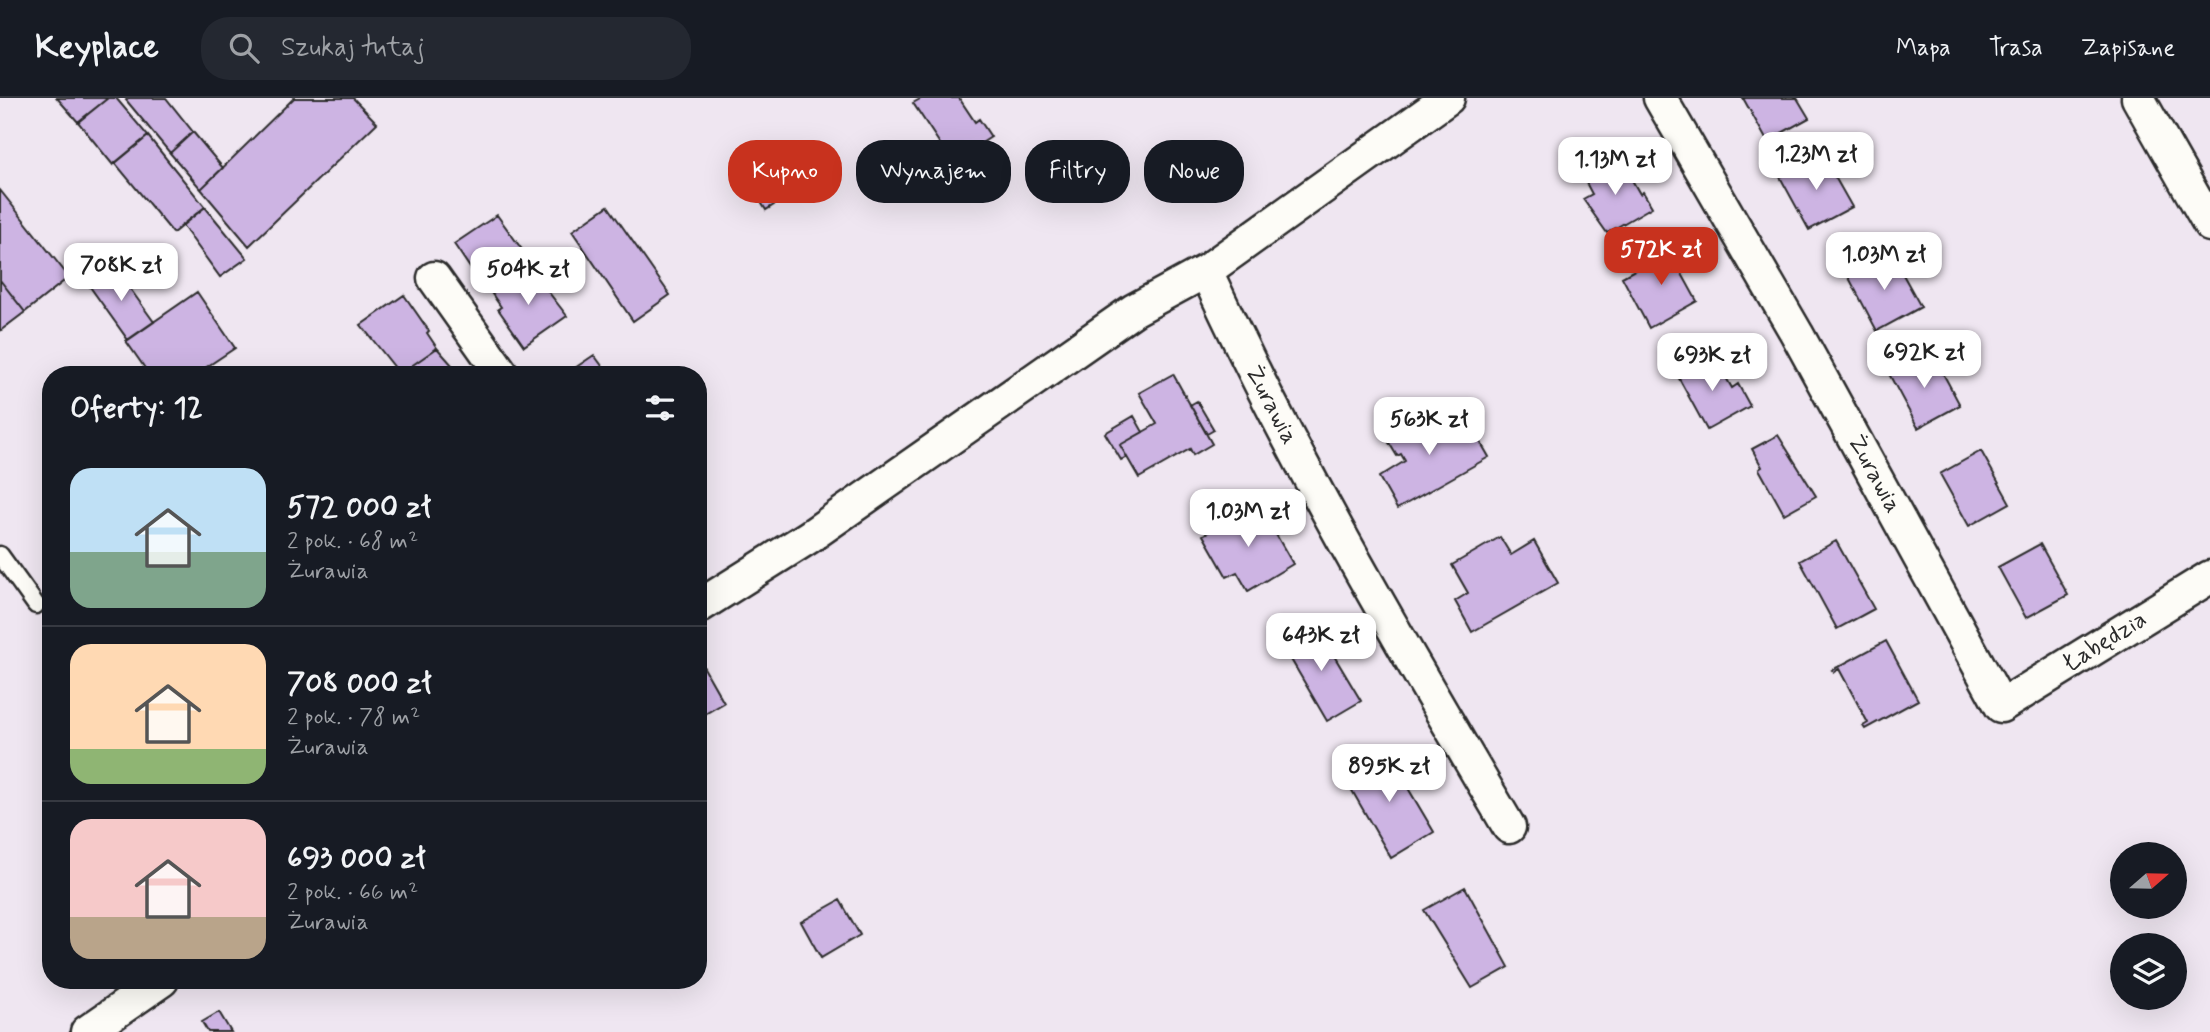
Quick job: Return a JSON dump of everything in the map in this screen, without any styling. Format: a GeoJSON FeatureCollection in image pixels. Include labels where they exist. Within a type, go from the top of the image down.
{"type":"FeatureCollection","features":[{"type":"Feature","properties":{"kind":"street"},"geometry":{"type":"LineString","coordinates":[[707,601],[809,537],[1134,310],[1206,271],[1448,98]]}},
{"type":"Feature","properties":{"kind":"street","name":"Żurawia"},"geometry":{"type":"LineString","coordinates":[[1660,98],[1797,334],[2001,706]]}},
{"type":"Feature","properties":{"kind":"street"},"geometry":{"type":"LineString","coordinates":[[2138,98],[2210,225]]}},
{"type":"Feature","properties":{"kind":"street","name":"Żurawia"},"geometry":{"type":"LineString","coordinates":[[1206,271],[1251,369],[1386,617],[1509,827]]}},
{"type":"Feature","properties":{"kind":"street"},"geometry":{"type":"LineString","coordinates":[[434,278],[496,366]]}},
{"type":"Feature","properties":{"kind":"street","name":"Łabędzia"},"geometry":{"type":"LineString","coordinates":[[2001,706],[2210,577]]}},
{"type":"Feature","properties":{"kind":"street"},"geometry":{"type":"LineString","coordinates":[[87,1032],[149,989]]}},
{"type":"Feature","properties":{"kind":"lane"},"geometry":{"type":"LineString","coordinates":[[0,555],[36,605]]}},
{"type":"Feature","properties":{"kind":"building"},"geometry":{"type":"Polygon","coordinates":[[[57,98],[108,98],[78,122],[57,98]]]}},
{"type":"Feature","properties":{"kind":"building"},"geometry":{"type":"Polygon","coordinates":[[[108,98],[116,98],[148,136],[113,165],[78,122],[108,98]]]}},
{"type":"Feature","properties":{"kind":"building"},"geometry":{"type":"Polygon","coordinates":[[[166,98],[193,132],[170,153],[126,100],[166,98]]]}},
{"type":"Feature","properties":{"kind":"building"},"geometry":{"type":"Polygon","coordinates":[[[294,98],[353,98],[377,123],[249,246],[201,189],[294,98]]]}},
{"type":"Feature","properties":{"kind":"building"},"geometry":{"type":"Polygon","coordinates":[[[922,98],[959,98],[975,122],[979,119],[991,137],[986,140],[937,140],[913,103],[922,98]]]}},
{"type":"Feature","properties":{"kind":"building"},"geometry":{"type":"Polygon","coordinates":[[[1743,98],[1797,98],[1809,118],[1767,141],[1743,98]]]}},
{"type":"Feature","properties":{"kind":"building"},"geometry":{"type":"Polygon","coordinates":[[[193,132],[223,168],[201,189],[170,153],[193,132]]]}},
{"type":"Feature","properties":{"kind":"building"},"geometry":{"type":"Polygon","coordinates":[[[148,136],[205,207],[173,233],[115,163],[148,136]]]}},
{"type":"Feature","properties":{"kind":"building"},"geometry":{"type":"Polygon","coordinates":[[[1822,154],[1852,207],[1809,230],[1780,177],[1822,154]]]}},
{"type":"Feature","properties":{"kind":"building"},"geometry":{"type":"Polygon","coordinates":[[[1620,159],[1640,194],[1643,192],[1652,207],[1607,233],[1583,199],[1592,194],[1584,179],[1620,159]]]}},
{"type":"Feature","properties":{"kind":"building"},"geometry":{"type":"Polygon","coordinates":[[[0,190],[69,277],[25,312],[0,280],[0,190]]]}},
{"type":"Feature","properties":{"kind":"building"},"geometry":{"type":"Polygon","coordinates":[[[761,203],[777,203],[766,210],[761,203]]]}},
{"type":"Feature","properties":{"kind":"building"},"geometry":{"type":"Polygon","coordinates":[[[608,206],[670,295],[633,321],[572,231],[608,206]]]}},
{"type":"Feature","properties":{"kind":"building"},"geometry":{"type":"Polygon","coordinates":[[[205,207],[247,258],[220,277],[182,225],[205,207]]]}},
{"type":"Feature","properties":{"kind":"building"},"geometry":{"type":"Polygon","coordinates":[[[497,215],[523,251],[520,254],[530,268],[492,294],[482,279],[479,281],[454,244],[497,215]]]}},
{"type":"Feature","properties":{"kind":"building"},"geometry":{"type":"Polygon","coordinates":[[[1680,245],[1692,266],[1681,272],[1697,301],[1649,328],[1622,277],[1680,245]]]}},
{"type":"Feature","properties":{"kind":"building"},"geometry":{"type":"Polygon","coordinates":[[[1891,253],[1921,307],[1877,331],[1848,276],[1891,253]]]}},
{"type":"Feature","properties":{"kind":"building"},"geometry":{"type":"Polygon","coordinates":[[[113,265],[154,322],[128,340],[88,284],[113,265]]]}},
{"type":"Feature","properties":{"kind":"building"},"geometry":{"type":"Polygon","coordinates":[[[530,268],[567,316],[524,346],[498,309],[501,307],[492,294],[530,268]]]}},
{"type":"Feature","properties":{"kind":"building"},"geometry":{"type":"Polygon","coordinates":[[[0,280],[25,312],[0,331],[0,280]]]}},
{"type":"Feature","properties":{"kind":"building"},"geometry":{"type":"Polygon","coordinates":[[[197,292],[235,348],[208,366],[143,366],[126,341],[197,292]]]}},
{"type":"Feature","properties":{"kind":"building"},"geometry":{"type":"Polygon","coordinates":[[[404,295],[429,331],[427,333],[437,348],[411,366],[394,366],[361,325],[404,295]]]}},
{"type":"Feature","properties":{"kind":"building"},"geometry":{"type":"Polygon","coordinates":[[[437,348],[453,366],[411,366],[437,348]]]}},
{"type":"Feature","properties":{"kind":"building"},"geometry":{"type":"Polygon","coordinates":[[[1931,351],[1960,405],[1918,428],[1889,374],[1931,351]]]}},
{"type":"Feature","properties":{"kind":"building"},"geometry":{"type":"Polygon","coordinates":[[[594,355],[602,366],[578,366],[594,355]]]}},
{"type":"Feature","properties":{"kind":"building"},"geometry":{"type":"Polygon","coordinates":[[[1713,355],[1732,388],[1738,384],[1750,406],[1707,430],[1677,375],[1713,355]]]}},
{"type":"Feature","properties":{"kind":"building"},"geometry":{"type":"Polygon","coordinates":[[[1173,374],[1212,444],[1193,455],[1190,449],[1139,478],[1120,445],[1157,424],[1139,393],[1173,374]]]}},
{"type":"Feature","properties":{"kind":"building"},"geometry":{"type":"Polygon","coordinates":[[[1197,401],[1214,430],[1207,434],[1190,405],[1197,401]]]}},
{"type":"Feature","properties":{"kind":"building"},"geometry":{"type":"Polygon","coordinates":[[[1440,412],[1453,434],[1470,424],[1489,457],[1397,509],[1379,477],[1405,461],[1401,454],[1397,456],[1385,436],[1420,416],[1423,422],[1440,412]]]}},
{"type":"Feature","properties":{"kind":"building"},"geometry":{"type":"Polygon","coordinates":[[[1134,416],[1143,432],[1120,445],[1127,457],[1121,460],[1105,433],[1134,416]]]}},
{"type":"Feature","properties":{"kind":"building"},"geometry":{"type":"Polygon","coordinates":[[[1778,435],[1816,496],[1784,514],[1759,469],[1762,467],[1752,449],[1778,435]]]}},
{"type":"Feature","properties":{"kind":"building"},"geometry":{"type":"Polygon","coordinates":[[[1981,451],[2010,503],[1969,526],[1940,474],[1981,451]]]}},
{"type":"Feature","properties":{"kind":"building"},"geometry":{"type":"Polygon","coordinates":[[[1252,507],[1264,527],[1270,524],[1293,564],[1248,591],[1237,572],[1227,577],[1203,535],[1252,507]]]}},
{"type":"Feature","properties":{"kind":"building"},"geometry":{"type":"Polygon","coordinates":[[[1500,537],[1511,555],[1534,541],[1558,583],[1472,632],[1455,601],[1468,593],[1452,565],[1500,537]]]}},
{"type":"Feature","properties":{"kind":"building"},"geometry":{"type":"Polygon","coordinates":[[[1836,541],[1874,609],[1837,629],[1800,561],[1836,541]]]}},
{"type":"Feature","properties":{"kind":"building"},"geometry":{"type":"Polygon","coordinates":[[[2040,544],[2068,595],[2026,618],[1998,567],[2040,544]]]}},
{"type":"Feature","properties":{"kind":"building"},"geometry":{"type":"Polygon","coordinates":[[[1315,624],[1361,701],[1327,721],[1282,644],[1315,624]]]}},
{"type":"Feature","properties":{"kind":"building"},"geometry":{"type":"Polygon","coordinates":[[[1886,641],[1918,700],[1865,729],[1863,726],[1868,723],[1839,669],[1834,672],[1832,670],[1886,641]]]}},
{"type":"Feature","properties":{"kind":"building"},"geometry":{"type":"Polygon","coordinates":[[[707,673],[724,703],[707,713],[707,673]]]}},
{"type":"Feature","properties":{"kind":"building"},"geometry":{"type":"Polygon","coordinates":[[[1386,751],[1434,832],[1391,858],[1343,775],[1386,751]]]}},
{"type":"Feature","properties":{"kind":"building"},"geometry":{"type":"Polygon","coordinates":[[[1465,887],[1509,967],[1472,988],[1424,910],[1465,887]]]}},
{"type":"Feature","properties":{"kind":"building"},"geometry":{"type":"Polygon","coordinates":[[[840,900],[860,935],[821,958],[801,922],[840,900]]]}},
{"type":"Feature","properties":{"kind":"building"},"geometry":{"type":"Polygon","coordinates":[[[219,1012],[231,1032],[208,1032],[202,1022],[219,1012]]]}}]}
